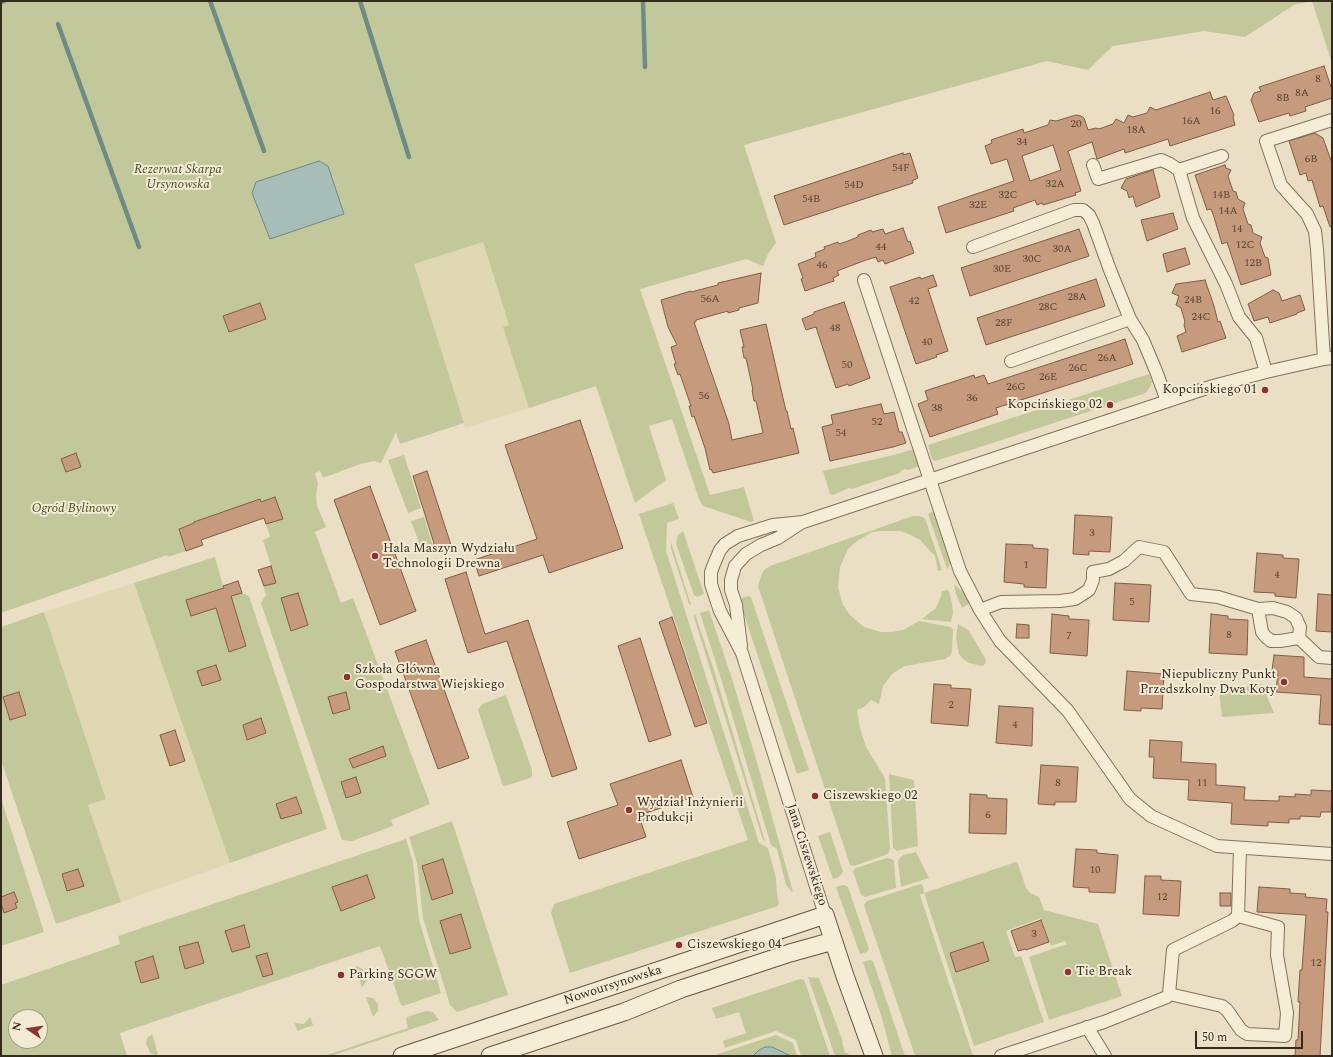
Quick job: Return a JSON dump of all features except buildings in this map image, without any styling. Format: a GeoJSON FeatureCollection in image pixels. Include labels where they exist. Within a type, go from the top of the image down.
{"type":"FeatureCollection","features":[{"type":"Feature","properties":{"kind":"street"},"geometry":{"type":"LineString","coordinates":[[803,522],[1213,386],[1328,358],[1315,231],[1307,214],[1280,185],[1266,141],[1332,120]]}},
{"type":"Feature","properties":{"kind":"street"},"geometry":{"type":"LineString","coordinates":[[1179,170],[1222,156]]}},
{"type":"Feature","properties":{"kind":"street"},"geometry":{"type":"LineString","coordinates":[[1093,165],[1098,179],[1161,160],[1179,170],[1193,218],[1226,284],[1238,317],[1256,338],[1266,372]]}},
{"type":"Feature","properties":{"kind":"street"},"geometry":{"type":"LineString","coordinates":[[973,247],[1074,210],[1082,210],[1089,215],[1130,319],[1143,340],[1167,401]]}},
{"type":"Feature","properties":{"kind":"street"},"geometry":{"type":"LineString","coordinates":[[864,280],[960,571],[980,610],[1000,642],[1068,711],[1130,799],[1156,820],[1217,846],[1332,854]]}},
{"type":"Feature","properties":{"kind":"street"},"geometry":{"type":"LineString","coordinates":[[1011,360],[1130,319]]}},
{"type":"Feature","properties":{"kind":"street","name":"Jana Ciszewskiego"},"geometry":{"type":"LineString","coordinates":[[803,522],[773,525],[738,536],[724,544],[717,556],[711,572],[711,584],[720,611],[742,654],[833,941],[874,1056]]}},
{"type":"Feature","properties":{"kind":"street","name":"Jana Ciszewskiego"},"geometry":{"type":"LineString","coordinates":[[742,654],[736,605],[731,590],[731,580],[735,566],[746,554],[761,545],[778,538],[803,522]]}},
{"type":"Feature","properties":{"kind":"street"},"geometry":{"type":"LineString","coordinates":[[980,610],[1001,602],[1060,601],[1075,599],[1089,590],[1093,580],[1093,572],[1109,569],[1124,561],[1139,547],[1164,552],[1191,594],[1218,597],[1258,609],[1273,608],[1287,612],[1296,618],[1300,628],[1299,638]]}},
{"type":"Feature","properties":{"kind":"street"},"geometry":{"type":"LineString","coordinates":[[1258,609],[1262,632],[1271,641],[1299,638]]}},
{"type":"Feature","properties":{"kind":"street"},"geometry":{"type":"LineString","coordinates":[[1299,638],[1319,657],[1332,658]]}},
{"type":"Feature","properties":{"kind":"street"},"geometry":{"type":"LineString","coordinates":[[1001,1056],[1014,1054],[1163,999],[1169,994],[1173,950],[1232,921],[1238,916],[1240,848]]}},
{"type":"Feature","properties":{"kind":"street","name":"Nowoursynowska"},"geometry":{"type":"LineString","coordinates":[[402,1056],[825,915]]}},
{"type":"Feature","properties":{"kind":"street"},"geometry":{"type":"LineString","coordinates":[[1169,994],[1222,1006],[1227,1010],[1240,1030],[1247,1034],[1286,1036],[1287,1013],[1277,955],[1278,927],[1238,916]]}},
{"type":"Feature","properties":{"kind":"street","name":"Nowoursynowska"},"geometry":{"type":"LineString","coordinates":[[490,1056],[624,1012],[688,987],[833,941]]}},
{"type":"Feature","properties":{"kind":"street"},"geometry":{"type":"LineString","coordinates":[[1087,1027],[1105,1056]]}},
{"type":"Feature","properties":{"kind":"shaded area"},"geometry":{"type":"Polygon","coordinates":[[[483,242],[509,325],[504,327],[529,408],[465,428],[413,264],[483,242]]]}},
{"type":"Feature","properties":{"kind":"shaded area"},"geometry":{"type":"Polygon","coordinates":[[[134,583],[230,863],[121,902],[88,805],[106,798],[44,612],[134,583]]]}},
{"type":"Feature","properties":{"kind":"green space"},"geometry":{"type":"Polygon","coordinates":[[[1,1],[1312,1],[1294,5],[1245,37],[1204,31],[1113,46],[1088,70],[1047,61],[744,145],[776,243],[768,254],[763,266],[746,259],[640,289],[710,495],[744,487],[754,521],[751,522],[703,506],[699,499],[672,419],[649,426],[666,480],[635,503],[596,386],[529,408],[503,327],[509,325],[483,242],[414,264],[464,423],[400,444],[396,432],[381,463],[374,461],[360,464],[323,478],[320,471],[315,473],[318,483],[316,495],[317,506],[326,527],[315,532],[341,603],[353,598],[430,804],[391,820],[393,826],[352,841],[342,840],[261,603],[266,595],[258,570],[271,566],[263,540],[270,537],[266,524],[282,518],[275,497],[261,502],[259,500],[179,528],[186,551],[168,557],[167,555],[1,613],[1,1]]]}},
{"type":"Feature","properties":{"kind":"green space"},"geometry":{"type":"Polygon","coordinates":[[[1312,1],[1332,1],[1332,63],[1312,1]]]}},
{"type":"Feature","properties":{"kind":"green space"},"geometry":{"type":"Polygon","coordinates":[[[1149,374],[1152,381],[1146,393],[974,449],[935,461],[932,459],[928,445],[1149,374]]]}},
{"type":"Feature","properties":{"kind":"green space"},"geometry":{"type":"Polygon","coordinates":[[[914,449],[920,466],[908,470],[905,469],[900,473],[852,489],[849,488],[833,495],[830,494],[823,471],[914,449]]]}},
{"type":"Feature","properties":{"kind":"green space"},"geometry":{"type":"Polygon","coordinates":[[[404,455],[421,508],[408,513],[388,460],[404,455]]]}},
{"type":"Feature","properties":{"kind":"green space"},"geometry":{"type":"Polygon","coordinates":[[[673,503],[679,519],[667,523],[666,551],[759,843],[768,848],[776,878],[779,903],[778,906],[570,973],[551,913],[554,904],[748,840],[639,514],[673,503]]]}},
{"type":"Feature","properties":{"kind":"green space"},"geometry":{"type":"Polygon","coordinates":[[[934,511],[951,563],[947,569],[928,514],[934,511]]]}},
{"type":"Feature","properties":{"kind":"green space"},"geometry":{"type":"Polygon","coordinates":[[[913,516],[919,516],[924,518],[926,521],[942,570],[938,571],[935,556],[920,540],[901,531],[872,532],[848,549],[840,567],[838,587],[843,605],[850,615],[864,627],[881,632],[892,632],[903,630],[919,621],[950,627],[953,629],[951,655],[945,659],[905,666],[892,674],[883,686],[879,704],[871,700],[864,707],[857,710],[860,728],[866,747],[885,778],[890,849],[888,854],[854,866],[850,865],[758,586],[764,570],[770,566],[913,516]]]}},
{"type":"Feature","properties":{"kind":"green space"},"geometry":{"type":"Polygon","coordinates":[[[424,517],[434,549],[423,553],[411,521],[424,517]]]}},
{"type":"Feature","properties":{"kind":"green space"},"geometry":{"type":"Polygon","coordinates":[[[683,531],[704,594],[697,597],[694,595],[676,544],[678,535],[683,531]]]}},
{"type":"Feature","properties":{"kind":"green space"},"geometry":{"type":"Polygon","coordinates":[[[671,542],[691,605],[689,604],[671,549],[671,542]]]}},
{"type":"Feature","properties":{"kind":"green space"},"geometry":{"type":"Polygon","coordinates":[[[215,557],[223,586],[238,581],[242,593],[249,596],[327,829],[230,863],[134,583],[215,557]]]}},
{"type":"Feature","properties":{"kind":"green space"},"geometry":{"type":"Polygon","coordinates":[[[954,584],[963,592],[970,603],[962,608],[956,594],[954,584]]]}},
{"type":"Feature","properties":{"kind":"green space"},"geometry":{"type":"Polygon","coordinates":[[[946,590],[949,591],[952,603],[953,613],[951,622],[922,619],[936,608],[942,594],[941,592],[946,590]]]}},
{"type":"Feature","properties":{"kind":"green space"},"geometry":{"type":"Polygon","coordinates":[[[748,596],[751,597],[809,770],[797,774],[739,599],[748,596]]]}},
{"type":"Feature","properties":{"kind":"green space"},"geometry":{"type":"Polygon","coordinates":[[[709,610],[733,682],[793,892],[786,885],[777,849],[771,845],[700,613],[709,610]]]}},
{"type":"Feature","properties":{"kind":"green space"},"geometry":{"type":"Polygon","coordinates":[[[44,612],[106,799],[88,805],[121,902],[56,924],[1,760],[1,627],[44,612]]]}},
{"type":"Feature","properties":{"kind":"green space"},"geometry":{"type":"Polygon","coordinates":[[[695,614],[714,670],[765,841],[763,840],[694,617],[695,614]]]}},
{"type":"Feature","properties":{"kind":"green space"},"geometry":{"type":"Polygon","coordinates":[[[958,624],[968,630],[972,636],[985,658],[986,662],[984,665],[982,666],[969,663],[959,654],[956,638],[958,624]]]}},
{"type":"Feature","properties":{"kind":"green space"},"geometry":{"type":"Polygon","coordinates":[[[1262,684],[1274,713],[1222,717],[1219,691],[1262,684]]]}},
{"type":"Feature","properties":{"kind":"green space"},"geometry":{"type":"Polygon","coordinates":[[[506,695],[532,770],[532,776],[530,778],[503,786],[478,710],[482,704],[506,695]]]}},
{"type":"Feature","properties":{"kind":"green space"},"geometry":{"type":"Polygon","coordinates":[[[889,774],[914,780],[918,846],[897,851],[893,848],[889,774]]]}},
{"type":"Feature","properties":{"kind":"green space"},"geometry":{"type":"Polygon","coordinates":[[[1,798],[44,932],[1,946],[1,798]]]}},
{"type":"Feature","properties":{"kind":"green space"},"geometry":{"type":"Polygon","coordinates":[[[452,821],[508,995],[457,1012],[450,1005],[423,918],[417,863],[409,837],[452,821]]]}},
{"type":"Feature","properties":{"kind":"green space"},"geometry":{"type":"Polygon","coordinates":[[[830,832],[843,872],[839,877],[833,879],[818,836],[830,832]]]}},
{"type":"Feature","properties":{"kind":"green space"},"geometry":{"type":"Polygon","coordinates":[[[406,839],[413,862],[419,920],[441,993],[403,1006],[401,1005],[380,946],[120,1033],[127,1056],[1,1056],[1,985],[120,944],[118,936],[406,839]]]}},
{"type":"Feature","properties":{"kind":"green space"},"geometry":{"type":"Polygon","coordinates":[[[916,852],[929,878],[901,887],[898,862],[899,859],[903,855],[916,852]]]}},
{"type":"Feature","properties":{"kind":"green space"},"geometry":{"type":"Polygon","coordinates":[[[887,858],[894,861],[896,888],[865,897],[861,895],[853,871],[856,868],[887,858]]]}},
{"type":"Feature","properties":{"kind":"green space"},"geometry":{"type":"Polygon","coordinates":[[[1016,862],[1026,888],[1030,893],[1039,897],[1044,910],[1098,924],[1122,996],[1049,1020],[1029,957],[1067,944],[1065,941],[1051,946],[1041,918],[1006,931],[1015,957],[1021,956],[1044,1022],[974,1046],[924,893],[1016,862]]]}},
{"type":"Feature","properties":{"kind":"green space"},"geometry":{"type":"Polygon","coordinates":[[[921,884],[923,886],[924,893],[920,895],[973,1056],[915,1056],[864,905],[867,901],[921,884]]]}},
{"type":"Feature","properties":{"kind":"green space"},"geometry":{"type":"Polygon","coordinates":[[[844,885],[848,887],[869,949],[867,952],[860,954],[836,887],[844,885]]]}},
{"type":"Feature","properties":{"kind":"green space"},"geometry":{"type":"Polygon","coordinates":[[[870,960],[873,961],[905,1056],[892,1056],[881,1015],[863,962],[870,960]]]}},
{"type":"Feature","properties":{"kind":"green space"},"geometry":{"type":"Polygon","coordinates":[[[357,966],[365,971],[368,977],[367,981],[362,987],[355,967],[357,966]]]}},
{"type":"Feature","properties":{"kind":"green space"},"geometry":{"type":"Polygon","coordinates":[[[808,977],[819,978],[843,1042],[845,1053],[848,1053],[849,1056],[835,1056],[808,977]]]}},
{"type":"Feature","properties":{"kind":"green space"},"geometry":{"type":"Polygon","coordinates":[[[800,979],[804,980],[805,982],[830,1056],[801,1056],[796,1040],[776,1031],[725,1048],[723,1041],[746,1033],[739,1012],[716,1019],[712,1008],[800,979]]]}},
{"type":"Feature","properties":{"kind":"green space"},"geometry":{"type":"Polygon","coordinates":[[[366,997],[373,998],[378,1004],[378,1011],[373,1017],[366,997]]]}},
{"type":"Feature","properties":{"kind":"green space"},"geometry":{"type":"Polygon","coordinates":[[[426,1011],[433,1012],[439,1020],[331,1056],[324,1056],[408,1028],[407,1017],[426,1011]]]}},
{"type":"Feature","properties":{"kind":"green space"},"geometry":{"type":"Polygon","coordinates":[[[310,1017],[313,1025],[297,1031],[295,1023],[304,1024],[310,1017]]]}},
{"type":"Feature","properties":{"kind":"green space"},"geometry":{"type":"Polygon","coordinates":[[[152,1034],[158,1054],[155,1055],[150,1053],[146,1043],[147,1038],[152,1034]]]}},
{"type":"Feature","properties":{"kind":"green space"},"geometry":{"type":"Polygon","coordinates":[[[776,1035],[793,1043],[797,1056],[712,1056],[776,1035]]]}},
{"type":"Feature","properties":{"kind":"water"},"geometry":{"type":"Polygon","coordinates":[[[319,161],[328,166],[344,214],[270,239],[252,193],[256,182],[319,161]]]}},
{"type":"Feature","properties":{"kind":"water"},"geometry":{"type":"Polygon","coordinates":[[[765,1047],[772,1047],[791,1056],[753,1056],[765,1047]]]}},
{"type":"Feature","properties":{"kind":"waterway"},"geometry":{"type":"LineString","coordinates":[[210,1],[264,151]]}},
{"type":"Feature","properties":{"kind":"waterway"},"geometry":{"type":"LineString","coordinates":[[360,1],[409,157]]}},
{"type":"Feature","properties":{"kind":"waterway"},"geometry":{"type":"LineString","coordinates":[[643,1],[645,67]]}},
{"type":"Feature","properties":{"kind":"waterway"},"geometry":{"type":"LineString","coordinates":[[58,24],[139,247]]}},
{"type":"Feature","properties":{"kind":"place","name":"Kopcińskiego 01"},"geometry":{"type":"Point","coordinates":[1265,390]}},
{"type":"Feature","properties":{"kind":"place","name":"Kopcińskiego 02"},"geometry":{"type":"Point","coordinates":[1110,405]}},
{"type":"Feature","properties":{"kind":"place","name":"Hala Maszyn Wydziału Technologii Drewna"},"geometry":{"type":"Point","coordinates":[375,556]}},
{"type":"Feature","properties":{"kind":"place","name":"Szkoła Główna Gospodarstwa Wiejskiego"},"geometry":{"type":"Point","coordinates":[347,677]}},
{"type":"Feature","properties":{"kind":"place","name":"Niepubliczny Punkt Przedszkolny Dwa Koty"},"geometry":{"type":"Point","coordinates":[1284,682]}},
{"type":"Feature","properties":{"kind":"place","name":"Ciszewskiego 02"},"geometry":{"type":"Point","coordinates":[815,796]}},
{"type":"Feature","properties":{"kind":"place","name":"Wydział Inżynierii Produkcji"},"geometry":{"type":"Point","coordinates":[629,810]}},
{"type":"Feature","properties":{"kind":"place","name":"Ciszewskiego 04"},"geometry":{"type":"Point","coordinates":[679,945]}},
{"type":"Feature","properties":{"kind":"place","name":"Tie Break"},"geometry":{"type":"Point","coordinates":[1068,972]}},
{"type":"Feature","properties":{"kind":"place","name":"Parking SGGW"},"geometry":{"type":"Point","coordinates":[341,975]}},
{"type":"Feature","properties":{"kind":"park label","name":"Rezerwat Skarpa Ursynowska"},"geometry":{"type":"Point","coordinates":[178,178]}},
{"type":"Feature","properties":{"kind":"park label","name":"Ogród Bylinowy"},"geometry":{"type":"Point","coordinates":[74,509]}}]}
